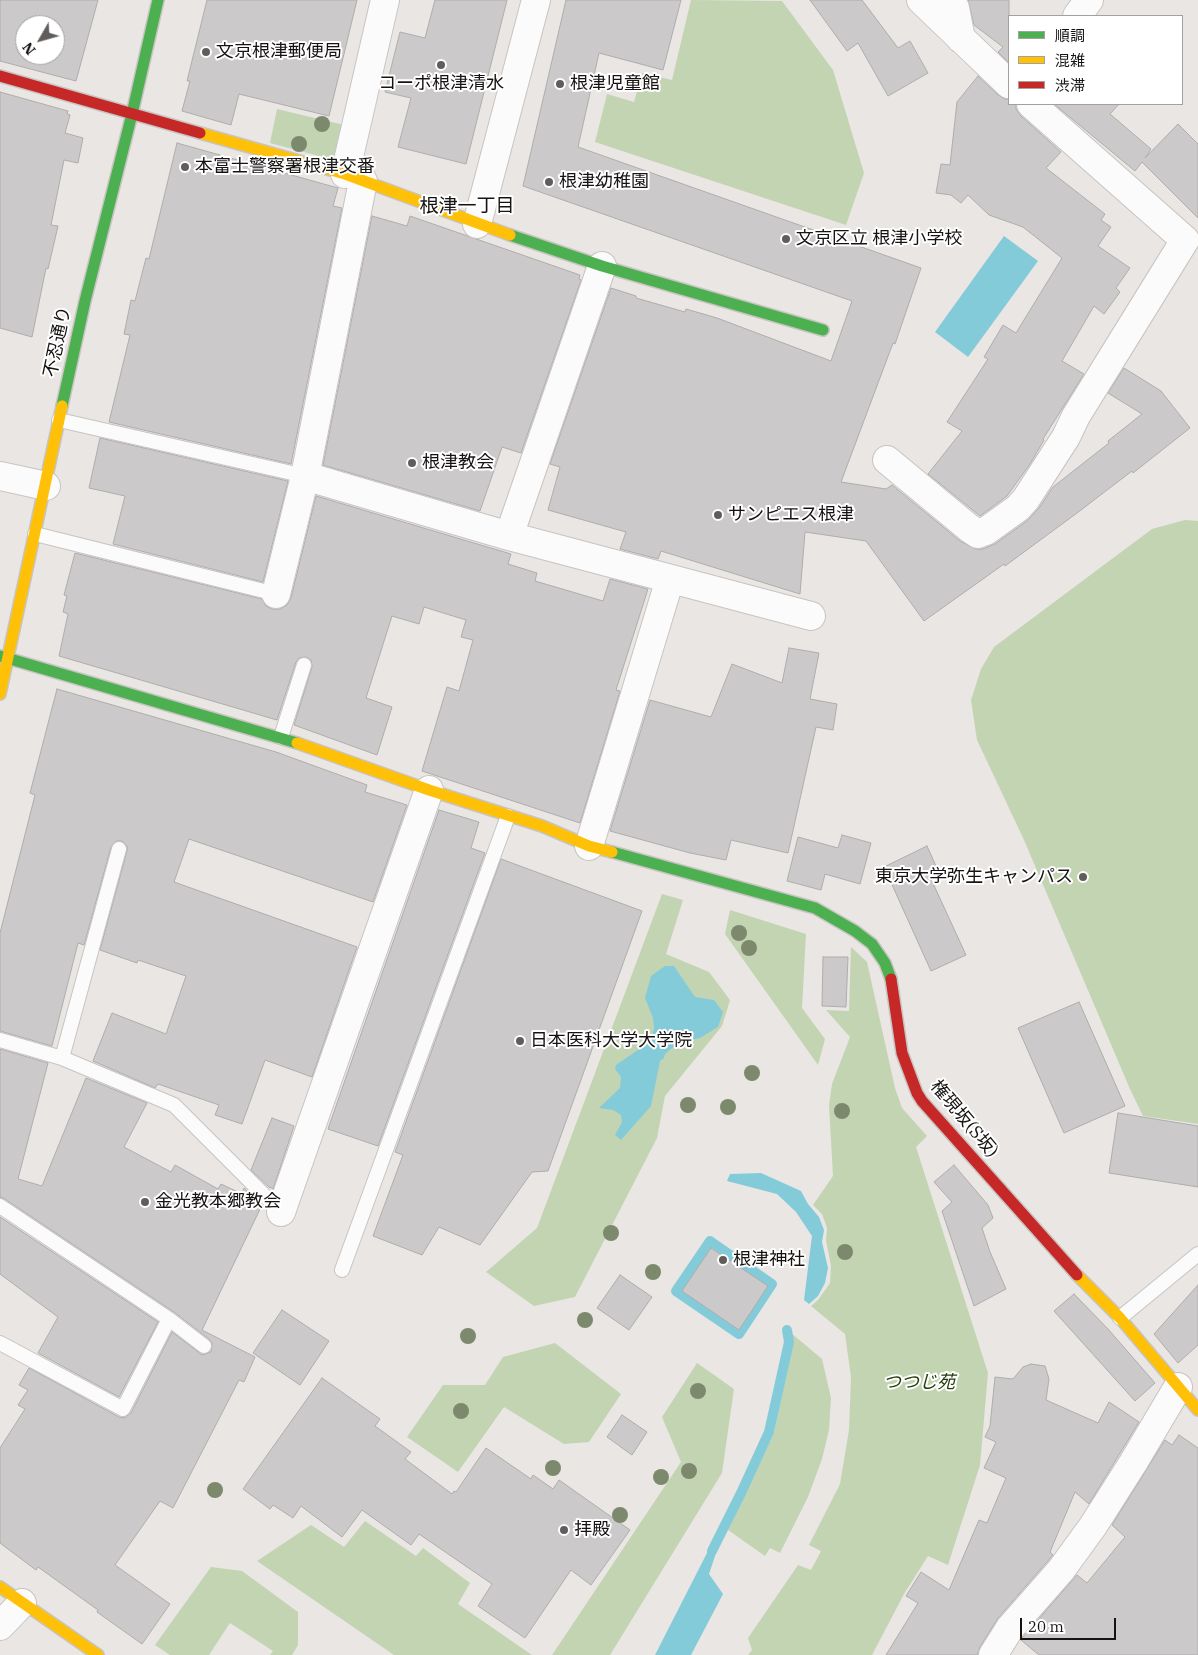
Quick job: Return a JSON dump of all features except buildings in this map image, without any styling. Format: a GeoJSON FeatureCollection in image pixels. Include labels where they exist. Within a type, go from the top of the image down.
{"type":"FeatureCollection","features":[{"type":"Feature","properties":{"kind":"street","name":"不忍通り"},"geometry":{"type":"LineString","coordinates":[[0,694],[4,657],[46,486],[85,301],[132,114],[158,0]]}},
{"type":"Feature","properties":{"kind":"street"},"geometry":{"type":"LineString","coordinates":[[276,594],[305,476],[385,0]]}},
{"type":"Feature","properties":{"kind":"street"},"geometry":{"type":"LineString","coordinates":[[477,224],[536,0]]}},
{"type":"Feature","properties":{"kind":"street"},"geometry":{"type":"LineString","coordinates":[[921,0],[1008,83]]}},
{"type":"Feature","properties":{"kind":"street"},"geometry":{"type":"LineString","coordinates":[[950,0],[955,8],[961,39]]}},
{"type":"Feature","properties":{"kind":"street"},"geometry":{"type":"LineString","coordinates":[[1078,15],[1089,0]]}},
{"type":"Feature","properties":{"kind":"street"},"geometry":{"type":"LineString","coordinates":[[0,76],[354,178],[477,224],[602,266],[822,330]]}},
{"type":"Feature","properties":{"kind":"street"},"geometry":{"type":"LineString","coordinates":[[887,460],[978,534],[986,531],[1018,508],[1026,499],[1066,437],[1076,416],[1185,240],[1032,105]]}},
{"type":"Feature","properties":{"kind":"street"},"geometry":{"type":"LineString","coordinates":[[509,536],[602,266]]}},
{"type":"Feature","properties":{"kind":"street"},"geometry":{"type":"LineString","coordinates":[[0,476],[46,486]]}},
{"type":"Feature","properties":{"kind":"street"},"geometry":{"type":"LineString","coordinates":[[305,476],[509,536],[811,616]]}},
{"type":"Feature","properties":{"kind":"street"},"geometry":{"type":"LineString","coordinates":[[589,846],[670,579]]}},
{"type":"Feature","properties":{"kind":"street","name":"権現坂(S坂)"},"geometry":{"type":"LineString","coordinates":[[4,657],[281,737],[429,790],[542,826],[589,846],[815,908],[855,931],[872,944],[885,963],[892,982],[902,1053],[916,1093],[1075,1273],[1120,1318],[1198,1410]]}},
{"type":"Feature","properties":{"kind":"street"},"geometry":{"type":"LineString","coordinates":[[281,1212],[429,790]]}},
{"type":"Feature","properties":{"kind":"street"},"geometry":{"type":"LineString","coordinates":[[993,1655],[1010,1628],[1061,1570],[1093,1526],[1178,1387]]}},
{"type":"Feature","properties":{"kind":"street"},"geometry":{"type":"LineString","coordinates":[[0,1587],[98,1655]]}},
{"type":"Feature","properties":{"kind":"street"},"geometry":{"type":"LineString","coordinates":[[0,1626],[22,1603]]}},
{"type":"Feature","properties":{"kind":"lane"},"geometry":{"type":"LineString","coordinates":[[59,420],[305,476]]}},
{"type":"Feature","properties":{"kind":"lane"},"geometry":{"type":"LineString","coordinates":[[35,534],[276,594]]}},
{"type":"Feature","properties":{"kind":"lane"},"geometry":{"type":"LineString","coordinates":[[281,737],[304,665]]}},
{"type":"Feature","properties":{"kind":"lane"},"geometry":{"type":"LineString","coordinates":[[342,1270],[508,816]]}},
{"type":"Feature","properties":{"kind":"lane"},"geometry":{"type":"LineString","coordinates":[[62,1058],[119,850]]}},
{"type":"Feature","properties":{"kind":"lane"},"geometry":{"type":"LineString","coordinates":[[0,1040],[62,1058],[174,1105],[281,1212]]}},
{"type":"Feature","properties":{"kind":"lane"},"geometry":{"type":"LineString","coordinates":[[0,1206],[169,1319],[204,1346]]}},
{"type":"Feature","properties":{"kind":"lane"},"geometry":{"type":"LineString","coordinates":[[1120,1318],[1198,1254]]}},
{"type":"Feature","properties":{"kind":"lane"},"geometry":{"type":"LineString","coordinates":[[0,1343],[123,1409],[169,1319]]}},
{"type":"Feature","properties":{"kind":"green space"},"geometry":{"type":"Polygon","coordinates":[[[691,0],[782,1],[833,70],[864,173],[846,225],[595,142],[607,94],[634,102],[642,73],[672,80],[691,0]]]}},
{"type":"Feature","properties":{"kind":"green space"},"geometry":{"type":"Polygon","coordinates":[[[277,109],[348,126],[338,161],[270,143],[277,109]]]}},
{"type":"Feature","properties":{"kind":"green space"},"geometry":{"type":"Polygon","coordinates":[[[1185,520],[1198,521],[1198,1124],[1143,1116],[1024,840],[977,740],[971,700],[981,669],[994,647],[1152,529],[1185,520]]]}},
{"type":"Feature","properties":{"kind":"green space"},"geometry":{"type":"Polygon","coordinates":[[[662,894],[683,900],[666,954],[709,972],[730,1000],[722,1026],[665,1096],[657,1138],[575,1297],[534,1306],[486,1272],[537,1228],[662,894]]]}},
{"type":"Feature","properties":{"kind":"green space"},"geometry":{"type":"Polygon","coordinates":[[[730,910],[806,934],[802,1008],[825,1039],[818,1065],[725,934],[730,910]]]}},
{"type":"Feature","properties":{"kind":"green space","name":"つつじ苑"},"geometry":{"type":"Polygon","coordinates":[[[851,947],[867,962],[895,1088],[902,1108],[927,1136],[916,1147],[988,1373],[980,1465],[948,1565],[928,1556],[904,1594],[872,1655],[748,1655],[752,1650],[748,1638],[798,1565],[811,1570],[821,1551],[809,1545],[840,1484],[849,1430],[851,1377],[845,1334],[811,1306],[818,1300],[830,1283],[831,1266],[826,1240],[827,1228],[822,1214],[813,1205],[833,1176],[829,1105],[832,1084],[850,1037],[826,1010],[849,1011],[851,947]]]}},
{"type":"Feature","properties":{"kind":"green space"},"geometry":{"type":"Polygon","coordinates":[[[791,1333],[822,1359],[831,1398],[829,1430],[822,1459],[808,1497],[780,1553],[770,1548],[765,1556],[728,1530],[774,1433],[793,1343],[791,1333]]]}},
{"type":"Feature","properties":{"kind":"green space"},"geometry":{"type":"Polygon","coordinates":[[[555,1343],[621,1394],[589,1442],[564,1444],[504,1407],[458,1472],[407,1437],[443,1385],[485,1385],[503,1357],[555,1343]]]}},
{"type":"Feature","properties":{"kind":"green space"},"geometry":{"type":"Polygon","coordinates":[[[697,1363],[734,1389],[722,1473],[610,1655],[552,1655],[681,1462],[662,1417],[697,1363]]]}},
{"type":"Feature","properties":{"kind":"green space"},"geometry":{"type":"Polygon","coordinates":[[[365,1521],[416,1556],[423,1548],[470,1583],[458,1604],[532,1655],[394,1655],[257,1561],[311,1525],[344,1547],[365,1521]]]}},
{"type":"Feature","properties":{"kind":"green space"},"geometry":{"type":"Polygon","coordinates":[[[211,1567],[242,1571],[298,1612],[298,1645],[292,1655],[270,1655],[273,1651],[230,1623],[209,1655],[170,1655],[155,1645],[211,1567]]]}},
{"type":"Feature","properties":{"kind":"water"},"geometry":{"type":"Polygon","coordinates":[[[1004,236],[1038,261],[968,357],[935,332],[1004,236]]]}},
{"type":"Feature","properties":{"kind":"water"},"geometry":{"type":"Polygon","coordinates":[[[665,966],[674,966],[695,997],[714,1000],[723,1012],[718,1027],[700,1038],[678,1043],[665,1054],[664,1058],[660,1061],[651,1106],[621,1140],[615,1135],[622,1122],[621,1115],[613,1110],[599,1108],[620,1088],[621,1077],[615,1069],[616,1065],[651,1041],[654,1028],[653,1018],[645,998],[651,976],[665,966]]]}},
{"type":"Feature","properties":{"kind":"water"},"geometry":{"type":"Polygon","coordinates":[[[761,1173],[801,1191],[808,1204],[819,1217],[824,1230],[822,1242],[828,1268],[825,1283],[818,1296],[809,1304],[804,1300],[812,1236],[796,1212],[777,1194],[727,1181],[730,1174],[761,1173]]]}},
{"type":"Feature","properties":{"kind":"water"},"geometry":{"type":"Polygon","coordinates":[[[717,1550],[709,1574],[723,1594],[691,1655],[655,1655],[708,1551],[717,1550]]]}},
{"type":"Feature","properties":{"kind":"waterway"},"geometry":{"type":"LineString","coordinates":[[710,1241],[772,1284],[739,1334],[676,1291],[710,1241]]}},
{"type":"Feature","properties":{"kind":"waterway"},"geometry":{"type":"LineString","coordinates":[[712,1551],[769,1432],[789,1342],[787,1330]]}},
{"type":"Feature","properties":{"kind":"traffic: fast"},"geometry":{"type":"LineString","coordinates":[[62,406],[85,301],[132,114],[158,0]]}},
{"type":"Feature","properties":{"kind":"traffic: fast"},"geometry":{"type":"LineString","coordinates":[[510,235],[602,266],[823,330]]}},
{"type":"Feature","properties":{"kind":"traffic: fast"},"geometry":{"type":"LineString","coordinates":[[0,656],[297,743]]}},
{"type":"Feature","properties":{"kind":"traffic: fast"},"geometry":{"type":"LineString","coordinates":[[612,852],[815,908],[855,931],[872,944],[885,963],[891,979]]}},
{"type":"Feature","properties":{"kind":"traffic: slow"},"geometry":{"type":"LineString","coordinates":[[200,133],[345,174],[510,235]]}},
{"type":"Feature","properties":{"kind":"traffic: slow"},"geometry":{"type":"LineString","coordinates":[[0,694],[62,406]]}},
{"type":"Feature","properties":{"kind":"traffic: slow"},"geometry":{"type":"LineString","coordinates":[[297,743],[429,790],[542,826],[589,846],[612,852]]}},
{"type":"Feature","properties":{"kind":"traffic: slow"},"geometry":{"type":"LineString","coordinates":[[1077,1275],[1120,1318],[1198,1410]]}},
{"type":"Feature","properties":{"kind":"traffic: slow"},"geometry":{"type":"LineString","coordinates":[[0,1587],[98,1655]]}},
{"type":"Feature","properties":{"kind":"traffic: jam"},"geometry":{"type":"LineString","coordinates":[[0,76],[200,133]]}},
{"type":"Feature","properties":{"kind":"traffic: jam"},"geometry":{"type":"LineString","coordinates":[[891,979],[902,1053],[917,1093],[922,1101],[1077,1275]]}},
{"type":"Feature","properties":{"kind":"place","name":"文京根津郵便局"},"geometry":{"type":"Point","coordinates":[206,52]}},
{"type":"Feature","properties":{"kind":"place","name":"コーポ根津清水"},"geometry":{"type":"Point","coordinates":[441,65]}},
{"type":"Feature","properties":{"kind":"place","name":"根津児童館"},"geometry":{"type":"Point","coordinates":[560,84]}},
{"type":"Feature","properties":{"kind":"place","name":"本富士警察署根津交番"},"geometry":{"type":"Point","coordinates":[185,167]}},
{"type":"Feature","properties":{"kind":"place","name":"根津幼稚園"},"geometry":{"type":"Point","coordinates":[549,182]}},
{"type":"Feature","properties":{"kind":"place","name":"文京区立 根津小学校"},"geometry":{"type":"Point","coordinates":[786,239]}},
{"type":"Feature","properties":{"kind":"place","name":"根津教会"},"geometry":{"type":"Point","coordinates":[412,463]}},
{"type":"Feature","properties":{"kind":"place","name":"サンピエス根津"},"geometry":{"type":"Point","coordinates":[718,515]}},
{"type":"Feature","properties":{"kind":"place","name":"東京大学弥生キャンパス"},"geometry":{"type":"Point","coordinates":[1083,877]}},
{"type":"Feature","properties":{"kind":"place","name":"日本医科大学大学院"},"geometry":{"type":"Point","coordinates":[520,1041]}},
{"type":"Feature","properties":{"kind":"place","name":"金光教本郷教会"},"geometry":{"type":"Point","coordinates":[145,1202]}},
{"type":"Feature","properties":{"kind":"place","name":"根津神社"},"geometry":{"type":"Point","coordinates":[723,1260]}},
{"type":"Feature","properties":{"kind":"place","name":"拝殿"},"geometry":{"type":"Point","coordinates":[564,1530]}},
{"type":"Feature","properties":{"kind":"district","name":"根津一丁目"},"geometry":{"type":"Point","coordinates":[467,207]}}]}
